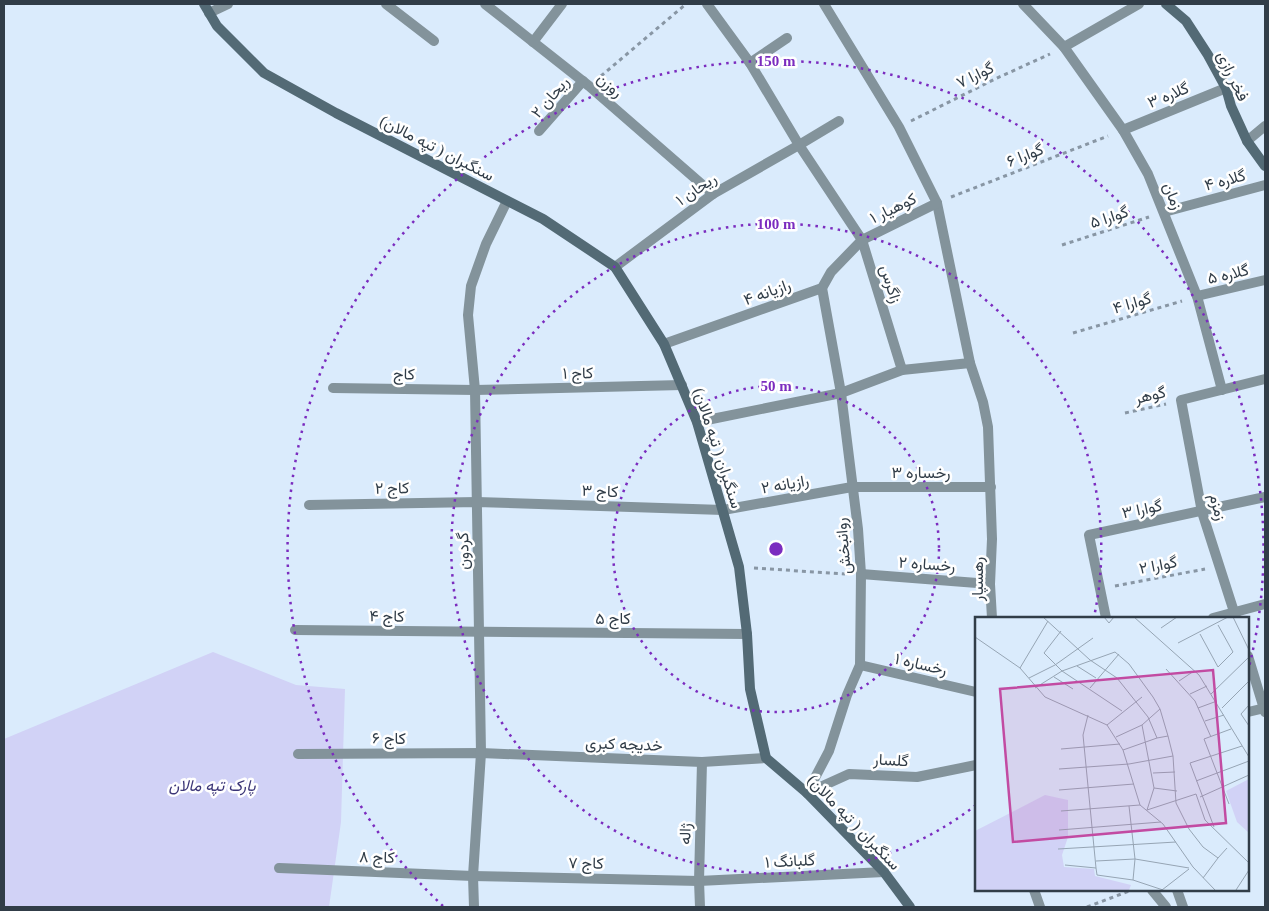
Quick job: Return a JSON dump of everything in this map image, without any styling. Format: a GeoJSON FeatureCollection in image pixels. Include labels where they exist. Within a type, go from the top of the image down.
{"type":"FeatureCollection","features":[{"type":"Feature","properties":{"kind":"main road","name":"فخر رازی"},"geometry":{"type":"LineString","coordinates":[[1166,4],[1186,21],[1208,55],[1226,88],[1231,106],[1247,141],[1265,166]]}},
{"type":"Feature","properties":{"kind":"main road","name":"سنگبران ( تپه مالان)"},"geometry":{"type":"LineString","coordinates":[[206,8],[217,26],[264,72],[336,113],[543,219],[615,267],[664,344],[697,422],[738,567],[747,634],[750,689],[766,758],[807,793],[884,872],[910,907]]}},
{"type":"Feature","properties":{"kind":"street"},"geometry":{"type":"LineString","coordinates":[[206,8],[228,4]]}},
{"type":"Feature","properties":{"kind":"street"},"geometry":{"type":"LineString","coordinates":[[386,4],[434,41]]}},
{"type":"Feature","properties":{"kind":"street","name":"روزن"},"geometry":{"type":"LineString","coordinates":[[486,4],[586,84],[713,194]]}},
{"type":"Feature","properties":{"kind":"street"},"geometry":{"type":"LineString","coordinates":[[533,42],[562,4]]}},
{"type":"Feature","properties":{"kind":"street","name":"زاگرس"},"geometry":{"type":"LineString","coordinates":[[707,4],[750,63],[800,146],[862,240],[902,370]]}},
{"type":"Feature","properties":{"kind":"street"},"geometry":{"type":"LineString","coordinates":[[824,4],[899,127],[937,203],[970,363],[983,402],[988,427],[991,487]]}},
{"type":"Feature","properties":{"kind":"street","name":"زمان"},"geometry":{"type":"LineString","coordinates":[[1023,4],[1064,47],[1122,130],[1148,174],[1197,296],[1222,390]]}},
{"type":"Feature","properties":{"kind":"street"},"geometry":{"type":"LineString","coordinates":[[1064,47],[1139,4]]}},
{"type":"Feature","properties":{"kind":"street"},"geometry":{"type":"LineString","coordinates":[[750,63],[788,38]]}},
{"type":"Feature","properties":{"kind":"street","name":"ریحان ۲"},"geometry":{"type":"LineString","coordinates":[[539,131],[586,84]]}},
{"type":"Feature","properties":{"kind":"street","name":"گلاره ۳"},"geometry":{"type":"LineString","coordinates":[[1122,130],[1226,88]]}},
{"type":"Feature","properties":{"kind":"street","name":"ریحان ۱"},"geometry":{"type":"LineString","coordinates":[[615,267],[713,194],[800,146],[839,121]]}},
{"type":"Feature","properties":{"kind":"street"},"geometry":{"type":"LineString","coordinates":[[1247,141],[1265,126]]}},
{"type":"Feature","properties":{"kind":"street","name":"گلاره ۴"},"geometry":{"type":"LineString","coordinates":[[1164,212],[1265,185]]}},
{"type":"Feature","properties":{"kind":"street","name":"گردون"},"geometry":{"type":"LineString","coordinates":[[474,907],[473,876],[481,753],[475,390],[468,315],[471,286],[486,244],[507,201]]}},
{"type":"Feature","properties":{"kind":"street","name":"کوهیار ۱"},"geometry":{"type":"LineString","coordinates":[[862,240],[937,203]]}},
{"type":"Feature","properties":{"kind":"street"},"geometry":{"type":"LineString","coordinates":[[822,288],[837,265],[862,240]]}},
{"type":"Feature","properties":{"kind":"street","name":"گلاره ۵"},"geometry":{"type":"LineString","coordinates":[[1197,296],[1265,280]]}},
{"type":"Feature","properties":{"kind":"street","name":"رازیانه ۴"},"geometry":{"type":"LineString","coordinates":[[664,344],[822,288]]}},
{"type":"Feature","properties":{"kind":"street","name":"روانبخش"},"geometry":{"type":"LineString","coordinates":[[807,793],[829,751],[847,695],[860,665],[861,574],[858,529],[840,393],[822,288]]}},
{"type":"Feature","properties":{"kind":"street"},"geometry":{"type":"LineString","coordinates":[[697,422],[840,393],[902,370],[970,363]]}},
{"type":"Feature","properties":{"kind":"street"},"geometry":{"type":"LineString","coordinates":[[1181,400],[1265,380]]}},
{"type":"Feature","properties":{"kind":"street","name":"کاج ۱"},"geometry":{"type":"LineString","coordinates":[[475,390],[682,385]]}},
{"type":"Feature","properties":{"kind":"street","name":"کاج"},"geometry":{"type":"LineString","coordinates":[[333,388],[475,390]]}},
{"type":"Feature","properties":{"kind":"street","name":"زمزم"},"geometry":{"type":"LineString","coordinates":[[1181,400],[1202,512],[1235,616]]}},
{"type":"Feature","properties":{"kind":"street","name":"رخساره ۳"},"geometry":{"type":"LineString","coordinates":[[852,487],[991,487]]}},
{"type":"Feature","properties":{"kind":"street","name":"رازیانه ۲"},"geometry":{"type":"LineString","coordinates":[[723,510],[852,487]]}},
{"type":"Feature","properties":{"kind":"street","name":"رهسپار"},"geometry":{"type":"LineString","coordinates":[[991,487],[992,539],[990,584],[992,617]]}},
{"type":"Feature","properties":{"kind":"street","name":"گوارا ۳"},"geometry":{"type":"LineString","coordinates":[[1100,589],[1088,535],[1265,497]]}},
{"type":"Feature","properties":{"kind":"street","name":"کاج ۲"},"geometry":{"type":"LineString","coordinates":[[309,505],[476,502]]}},
{"type":"Feature","properties":{"kind":"street","name":"کاج ۳"},"geometry":{"type":"LineString","coordinates":[[476,502],[723,510]]}},
{"type":"Feature","properties":{"kind":"street","name":"رخساره ۲"},"geometry":{"type":"LineString","coordinates":[[861,574],[990,584]]}},
{"type":"Feature","properties":{"kind":"street"},"geometry":{"type":"LineString","coordinates":[[1100,589],[1106,617]]}},
{"type":"Feature","properties":{"kind":"street"},"geometry":{"type":"LineString","coordinates":[[1235,616],[1265,604]]}},
{"type":"Feature","properties":{"kind":"street","name":"کاج ۴"},"geometry":{"type":"LineString","coordinates":[[295,630],[479,632]]}},
{"type":"Feature","properties":{"kind":"street","name":"کاج ۵"},"geometry":{"type":"LineString","coordinates":[[479,632],[747,634]]}},
{"type":"Feature","properties":{"kind":"street"},"geometry":{"type":"LineString","coordinates":[[1249,659],[1265,710],[1249,712]]}},
{"type":"Feature","properties":{"kind":"street","name":"رخساره ۱"},"geometry":{"type":"LineString","coordinates":[[860,665],[975,692]]}},
{"type":"Feature","properties":{"kind":"street","name":"کاج ۶"},"geometry":{"type":"LineString","coordinates":[[298,754],[481,753]]}},
{"type":"Feature","properties":{"kind":"street","name":"خدیجه کبری"},"geometry":{"type":"LineString","coordinates":[[481,753],[702,762],[766,758]]}},
{"type":"Feature","properties":{"kind":"street","name":"ژاله"},"geometry":{"type":"LineString","coordinates":[[700,907],[698,881],[702,762]]}},
{"type":"Feature","properties":{"kind":"street","name":"گلسار"},"geometry":{"type":"LineString","coordinates":[[807,793],[850,774],[917,777],[975,765]]}},
{"type":"Feature","properties":{"kind":"street","name":"کاج ۸"},"geometry":{"type":"LineString","coordinates":[[279,868],[473,876]]}},
{"type":"Feature","properties":{"kind":"street","name":"گلبانگ ۱"},"geometry":{"type":"LineString","coordinates":[[698,881],[884,872]]}},
{"type":"Feature","properties":{"kind":"street","name":"کاج ۷"},"geometry":{"type":"LineString","coordinates":[[473,876],[698,881]]}},
{"type":"Feature","properties":{"kind":"street"},"geometry":{"type":"LineString","coordinates":[[1034,891],[1040,907]]}},
{"type":"Feature","properties":{"kind":"street"},"geometry":{"type":"LineString","coordinates":[[1153,891],[1166,907]]}},
{"type":"Feature","properties":{"kind":"street"},"geometry":{"type":"LineString","coordinates":[[1176,891],[1183,907]]}},
{"type":"Feature","properties":{"kind":"path"},"geometry":{"type":"LineString","coordinates":[[586,84],[686,4]]}},
{"type":"Feature","properties":{"kind":"path","name":"گوارا ۷"},"geometry":{"type":"LineString","coordinates":[[899,127],[1064,47]]}},
{"type":"Feature","properties":{"kind":"path","name":"گوارا ۶"},"geometry":{"type":"LineString","coordinates":[[937,203],[1122,130]]}},
{"type":"Feature","properties":{"kind":"path","name":"گوارا ۵"},"geometry":{"type":"LineString","coordinates":[[1062,245],[1164,212]]}},
{"type":"Feature","properties":{"kind":"path","name":"گوارا ۴"},"geometry":{"type":"LineString","coordinates":[[1073,333],[1197,296]]}},
{"type":"Feature","properties":{"kind":"path","name":"گوهر"},"geometry":{"type":"LineString","coordinates":[[1125,413],[1181,400]]}},
{"type":"Feature","properties":{"kind":"path","name":"گوارا ۲"},"geometry":{"type":"LineString","coordinates":[[1100,589],[1220,566]]}},
{"type":"Feature","properties":{"kind":"path"},"geometry":{"type":"LineString","coordinates":[[738,567],[861,574]]}},
{"type":"Feature","properties":{"kind":"path"},"geometry":{"type":"LineString","coordinates":[[1087,907],[1129,891]]}},
{"type":"Feature","properties":{"kind":"green space","name":"پارک تپه مالان"},"geometry":{"type":"Polygon","coordinates":[[[213,652],[296,685],[345,689],[341,822],[329,907],[4,907],[4,739],[213,652]]]}}]}
